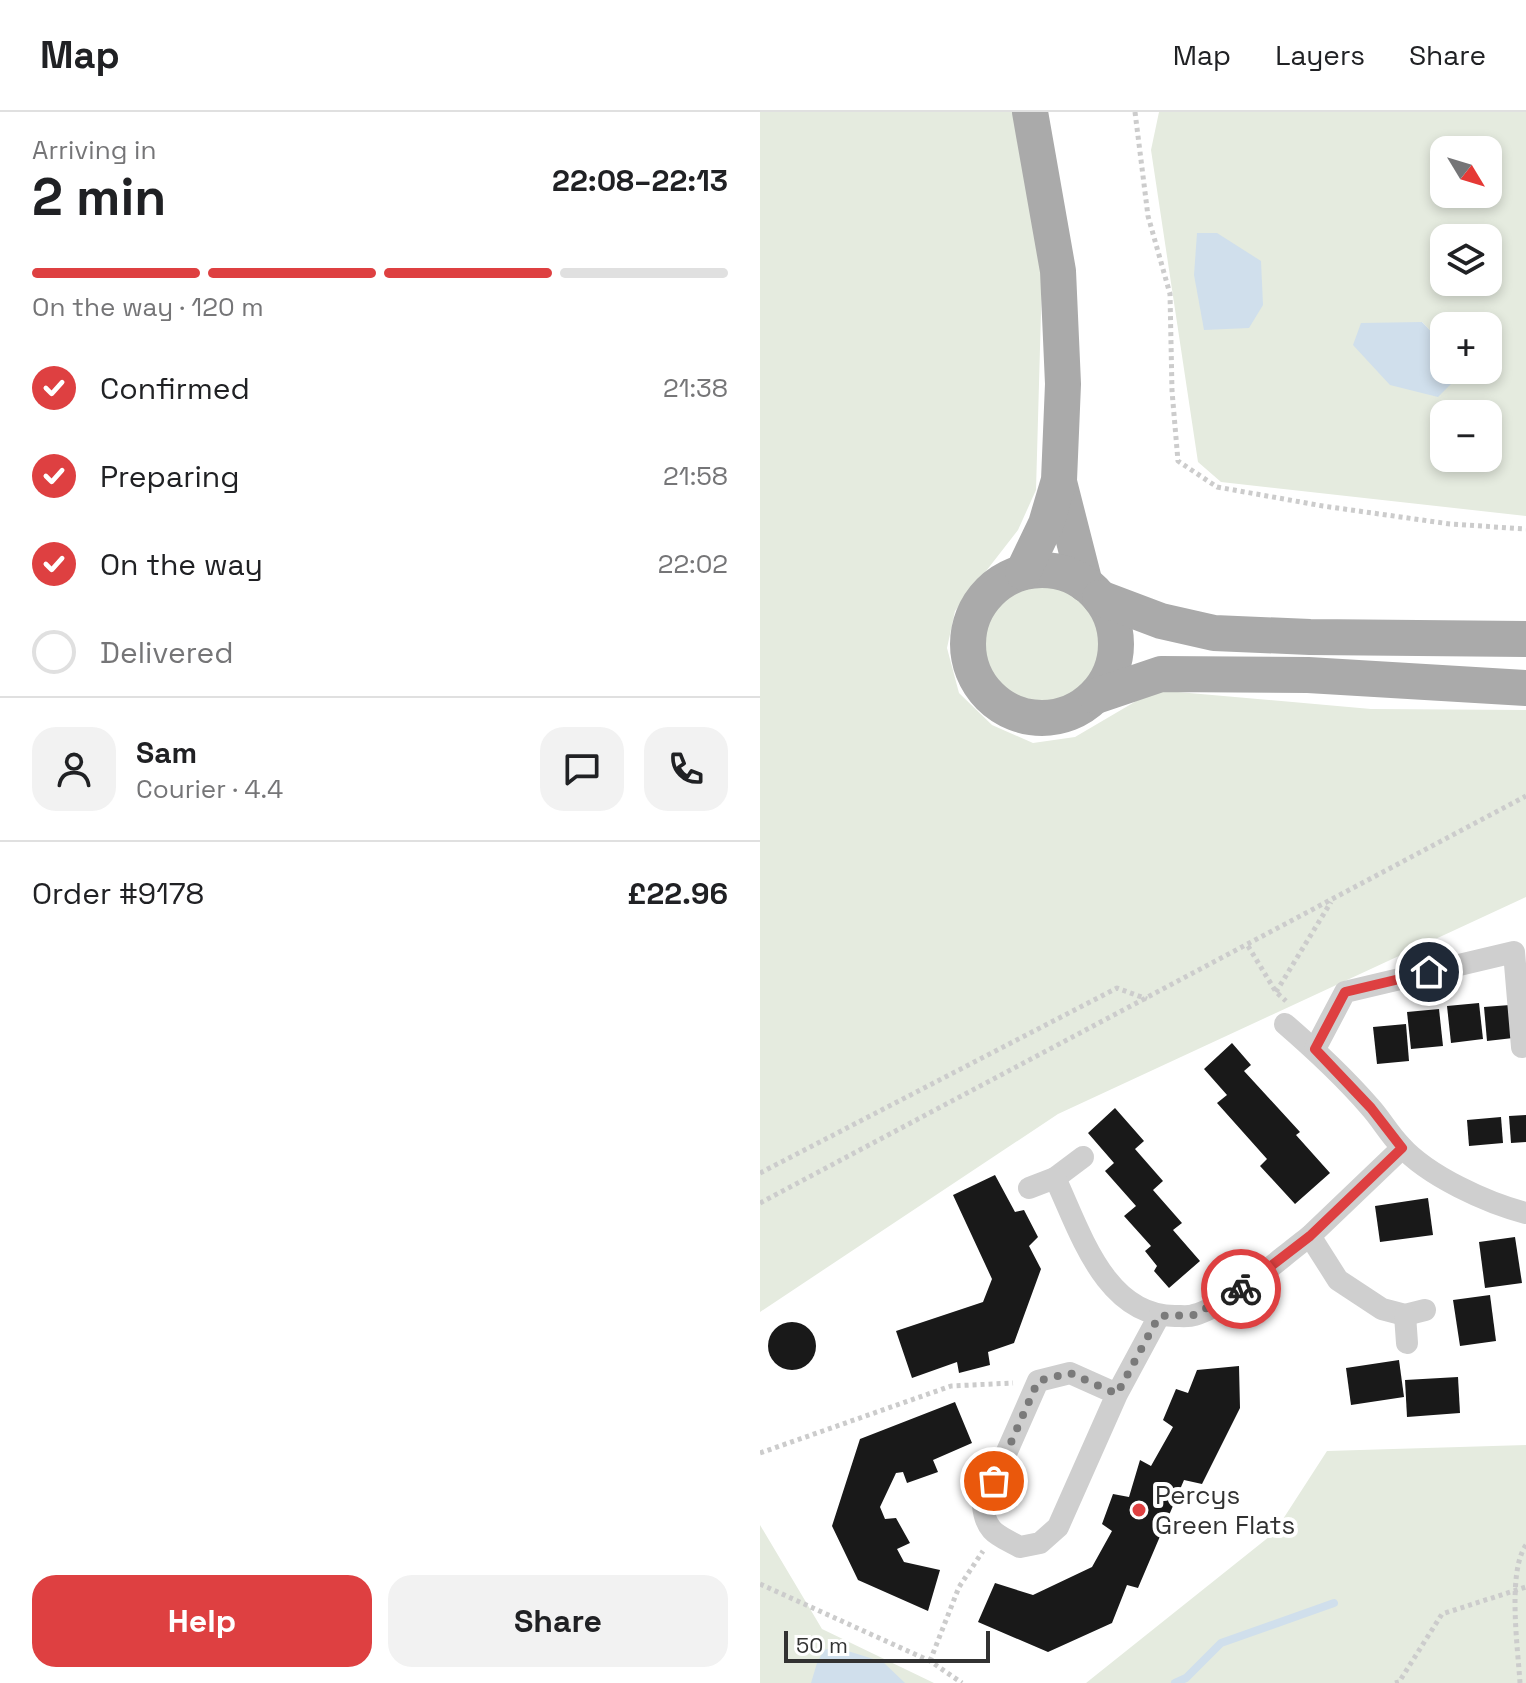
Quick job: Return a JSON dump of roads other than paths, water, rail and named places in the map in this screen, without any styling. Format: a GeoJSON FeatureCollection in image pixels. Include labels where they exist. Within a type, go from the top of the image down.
{"type":"FeatureCollection","features":[{"type":"Feature","properties":{"kind":"main road"},"geometry":{"type":"LineString","coordinates":[[1023,572],[1046,524],[1059,480],[1063,384],[1058,271],[1030,112]]}},
{"type":"Feature","properties":{"kind":"main road"},"geometry":{"type":"LineString","coordinates":[[1059,480],[1093,591],[1111,616],[1116,637],[1115,658],[1108,678],[1096,696]]}},
{"type":"Feature","properties":{"kind":"main road"},"geometry":{"type":"LineString","coordinates":[[1526,639],[1214,633],[1161,621],[1093,591],[1066,574],[1045,570],[1023,572],[1000,582],[982,600],[971,622],[967,647],[972,672],[985,693],[1004,709],[1027,718],[1052,718],[1076,711],[1096,696],[1161,674],[1308,675],[1526,688]]}},
{"type":"Feature","properties":{"kind":"street"},"geometry":{"type":"LineString","coordinates":[[1315,1049],[1345,992],[1514,952],[1522,1047]]}},
{"type":"Feature","properties":{"kind":"street"},"geometry":{"type":"LineString","coordinates":[[1285,1024],[1315,1049],[1371,1108],[1402,1148],[1443,1177],[1497,1205],[1526,1213]]}},
{"type":"Feature","properties":{"kind":"street"},"geometry":{"type":"LineString","coordinates":[[1055,1178],[1089,1251],[1118,1294],[1137,1308],[1159,1316],[1194,1315],[1233,1295],[1310,1236],[1402,1148]]}},
{"type":"Feature","properties":{"kind":"street"},"geometry":{"type":"LineString","coordinates":[[1029,1188],[1055,1178],[1083,1157]]}},
{"type":"Feature","properties":{"kind":"street"},"geometry":{"type":"LineString","coordinates":[[1310,1236],[1338,1280],[1382,1309],[1415,1312],[1407,1343]]}},
{"type":"Feature","properties":{"kind":"street"},"geometry":{"type":"LineString","coordinates":[[1117,1394],[1070,1373],[1038,1381],[983,1506],[985,1524],[1020,1547],[1040,1543],[1058,1527],[1117,1394],[1159,1316]]}},
{"type":"Feature","properties":{"kind":"water"},"geometry":{"type":"Polygon","coordinates":[[[1197,233],[1217,233],[1261,261],[1263,305],[1249,328],[1204,330],[1194,275],[1197,233]]]}},
{"type":"Feature","properties":{"kind":"water"},"geometry":{"type":"Polygon","coordinates":[[[1422,322],[1430,330],[1430,384],[1451,384],[1438,397],[1390,385],[1353,345],[1361,323],[1422,322]]]}},
{"type":"Feature","properties":{"kind":"water"},"geometry":{"type":"Polygon","coordinates":[[[835,1647],[883,1662],[905,1683],[811,1683],[824,1650],[835,1647]]]}},
{"type":"Feature","properties":{"kind":"waterway"},"geometry":{"type":"LineString","coordinates":[[1175,1683],[1186,1678],[1221,1643],[1334,1603]]}},
{"type":"Feature","properties":{"kind":"place","name":"Percys Green Flats"},"geometry":{"type":"Point","coordinates":[1139,1510]}}]}
